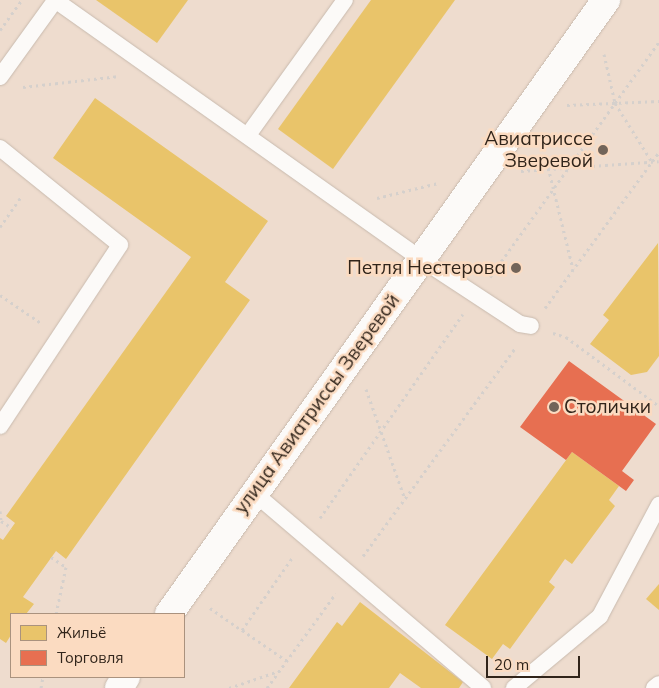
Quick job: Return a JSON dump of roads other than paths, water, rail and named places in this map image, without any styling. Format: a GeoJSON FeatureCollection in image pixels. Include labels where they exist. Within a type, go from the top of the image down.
{"type":"FeatureCollection","features":[{"type":"Feature","properties":{"kind":"street","name":"улица Авиатриссы Зверевой"},"geometry":{"type":"LineString","coordinates":[[170,613],[253,492],[601,8]]}},
{"type":"Feature","properties":{"kind":"lane"},"geometry":{"type":"LineString","coordinates":[[248,135],[344,0]]}},
{"type":"Feature","properties":{"kind":"lane"},"geometry":{"type":"LineString","coordinates":[[0,77],[55,1],[421,258],[520,324],[531,326]]}},
{"type":"Feature","properties":{"kind":"lane"},"geometry":{"type":"LineString","coordinates":[[0,148],[120,245],[0,426]]}},
{"type":"Feature","properties":{"kind":"lane"},"geometry":{"type":"LineString","coordinates":[[253,492],[483,688]]}},
{"type":"Feature","properties":{"kind":"lane"},"geometry":{"type":"LineString","coordinates":[[514,688],[600,616],[659,504]]}},
{"type":"Feature","properties":{"kind":"lane"},"geometry":{"type":"LineString","coordinates":[[654,688],[659,684]]}},
{"type":"Feature","properties":{"kind":"place","name":"Авиатриссе Зверевой"},"geometry":{"type":"Point","coordinates":[603,150]}},
{"type":"Feature","properties":{"kind":"place","name":"Петля Нестерова"},"geometry":{"type":"Point","coordinates":[516,268]}},
{"type":"Feature","properties":{"kind":"place","name":"Столички"},"geometry":{"type":"Point","coordinates":[554,407]}}]}
